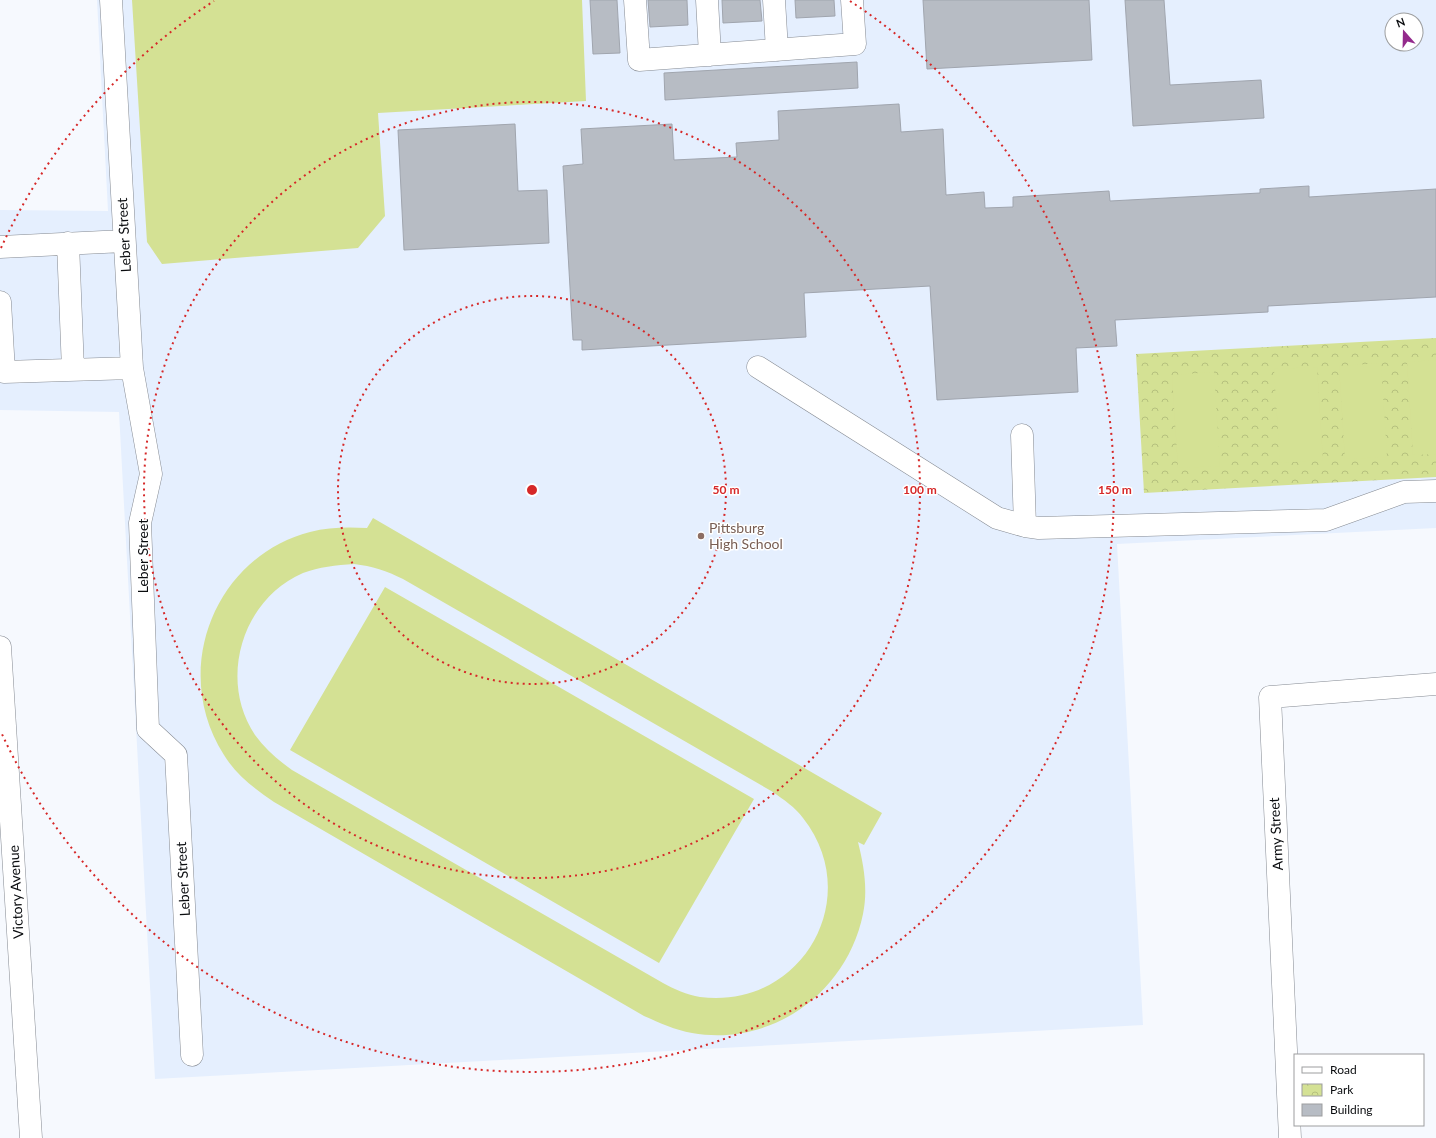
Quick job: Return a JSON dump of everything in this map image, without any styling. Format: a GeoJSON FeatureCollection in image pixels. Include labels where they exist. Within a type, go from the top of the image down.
{"type":"FeatureCollection","features":[{"type":"Feature","properties":{"kind":"street","name":"Leber Street"},"geometry":{"type":"LineString","coordinates":[[111,0],[132,368],[151,474],[140,523],[148,729],[176,756],[192,1054]]}},
{"type":"Feature","properties":{"kind":"street"},"geometry":{"type":"LineString","coordinates":[[635,0],[639,60],[855,44],[852,0]]}},
{"type":"Feature","properties":{"kind":"street"},"geometry":{"type":"LineString","coordinates":[[707,0],[710,55]]}},
{"type":"Feature","properties":{"kind":"street"},"geometry":{"type":"LineString","coordinates":[[774,0],[777,50]]}},
{"type":"Feature","properties":{"kind":"street"},"geometry":{"type":"LineString","coordinates":[[0,247],[124,241]]}},
{"type":"Feature","properties":{"kind":"street"},"geometry":{"type":"LineString","coordinates":[[68,244],[73,370]]}},
{"type":"Feature","properties":{"kind":"street"},"geometry":{"type":"LineString","coordinates":[[0,302],[4,372],[132,368]]}},
{"type":"Feature","properties":{"kind":"street"},"geometry":{"type":"LineString","coordinates":[[758,367],[997,518],[1025,526],[1039,528],[1326,520],[1404,492],[1436,491]]}},
{"type":"Feature","properties":{"kind":"street"},"geometry":{"type":"LineString","coordinates":[[1022,435],[1025,526]]}},
{"type":"Feature","properties":{"kind":"street","name":"Victory Avenue"},"geometry":{"type":"LineString","coordinates":[[0,647],[31,1138]]}},
{"type":"Feature","properties":{"kind":"street","name":"Army Street"},"geometry":{"type":"LineString","coordinates":[[1290,1138],[1270,697],[1436,684]]}},
{"type":"Feature","properties":{"kind":"shaded area","name":"Pittsburg High School"},"geometry":{"type":"Polygon","coordinates":[[[97,0],[1436,0],[1436,528],[1117,544],[1143,1025],[155,1079],[119,412],[0,410],[0,210],[108,211],[97,0]]]}},
{"type":"Feature","properties":{"kind":"green space"},"geometry":{"type":"Polygon","coordinates":[[[132,0],[582,0],[586,101],[378,113],[385,216],[358,248],[162,264],[147,242],[132,0]]]}},
{"type":"Feature","properties":{"kind":"green space"},"geometry":{"type":"Polygon","coordinates":[[[1436,338],[1436,477],[1144,493],[1136,354],[1436,338]]]}},
{"type":"Feature","properties":{"kind":"green space"},"geometry":{"type":"Polygon","coordinates":[[[1436,360],[1436,454],[1413,455],[1407,362],[1436,360]]]}},
{"type":"Feature","properties":{"kind":"green space"},"geometry":{"type":"Polygon","coordinates":[[[1381,363],[1387,457],[1345,459],[1339,366],[1381,363]]]}},
{"type":"Feature","properties":{"kind":"green space"},"geometry":{"type":"Polygon","coordinates":[[[1317,367],[1323,460],[1280,463],[1274,369],[1317,367]]]}},
{"type":"Feature","properties":{"kind":"green space"},"geometry":{"type":"Polygon","coordinates":[[[1214,372],[1220,466],[1178,468],[1172,375],[1214,372]]]}},
{"type":"Feature","properties":{"kind":"green space"},"geometry":{"type":"Polygon","coordinates":[[[373,518],[882,813],[864,845],[858,842],[864,869],[865,896],[863,914],[854,942],[841,967],[823,990],[802,1008],[777,1022],[751,1031],[722,1035],[692,1033],[668,1026],[644,1016],[274,802],[253,787],[234,769],[224,755],[208,722],[201,688],[202,654],[211,621],[226,591],[248,566],[277,545],[317,530],[367,528],[373,518]],[[354,564],[315,569],[303,573],[282,585],[265,602],[251,621],[242,643],[238,666],[238,690],[244,713],[255,735],[272,754],[292,770],[681,992],[700,997],[736,996],[768,986],[794,967],[813,942],[825,913],[828,882],[821,849],[803,818],[793,807],[773,792],[403,579],[379,569],[354,564]]]}},
{"type":"Feature","properties":{"kind":"green space"},"geometry":{"type":"Polygon","coordinates":[[[385,587],[754,799],[659,963],[290,750],[385,587]]]}},
{"type":"Feature","properties":{"kind":"building"},"geometry":{"type":"Polygon","coordinates":[[[590,0],[617,0],[620,53],[593,54],[590,0]]]}},
{"type":"Feature","properties":{"kind":"building"},"geometry":{"type":"Polygon","coordinates":[[[648,0],[687,0],[688,25],[650,27],[648,0]]]}},
{"type":"Feature","properties":{"kind":"building"},"geometry":{"type":"Polygon","coordinates":[[[722,0],[760,0],[762,21],[723,23],[722,0]]]}},
{"type":"Feature","properties":{"kind":"building"},"geometry":{"type":"Polygon","coordinates":[[[795,0],[834,0],[835,16],[796,18],[795,0]]]}},
{"type":"Feature","properties":{"kind":"building"},"geometry":{"type":"Polygon","coordinates":[[[923,0],[1089,0],[1092,60],[927,69],[923,0]]]}},
{"type":"Feature","properties":{"kind":"building"},"geometry":{"type":"Polygon","coordinates":[[[1125,0],[1164,0],[1170,85],[1261,80],[1264,118],[1133,126],[1125,0]]]}},
{"type":"Feature","properties":{"kind":"building"},"geometry":{"type":"Polygon","coordinates":[[[857,62],[858,88],[665,100],[664,73],[857,62]]]}},
{"type":"Feature","properties":{"kind":"building"},"geometry":{"type":"Polygon","coordinates":[[[899,104],[901,132],[943,129],[946,195],[984,192],[985,208],[1013,207],[1013,197],[1109,191],[1110,201],[1260,193],[1260,189],[1309,186],[1309,197],[1436,189],[1436,297],[1268,306],[1268,312],[1115,320],[1117,346],[1076,348],[1078,392],[937,400],[930,286],[804,293],[806,337],[582,350],[582,340],[573,340],[563,166],[583,164],[581,129],[672,124],[674,160],[737,157],[736,143],[779,140],[778,111],[899,104]]]}},
{"type":"Feature","properties":{"kind":"building"},"geometry":{"type":"Polygon","coordinates":[[[515,124],[518,191],[547,190],[549,243],[404,250],[398,130],[515,124]]]}},
{"type":"Feature","properties":{"kind":"place","name":"Pittsburg High School"},"geometry":{"type":"Point","coordinates":[701,536]}}]}
